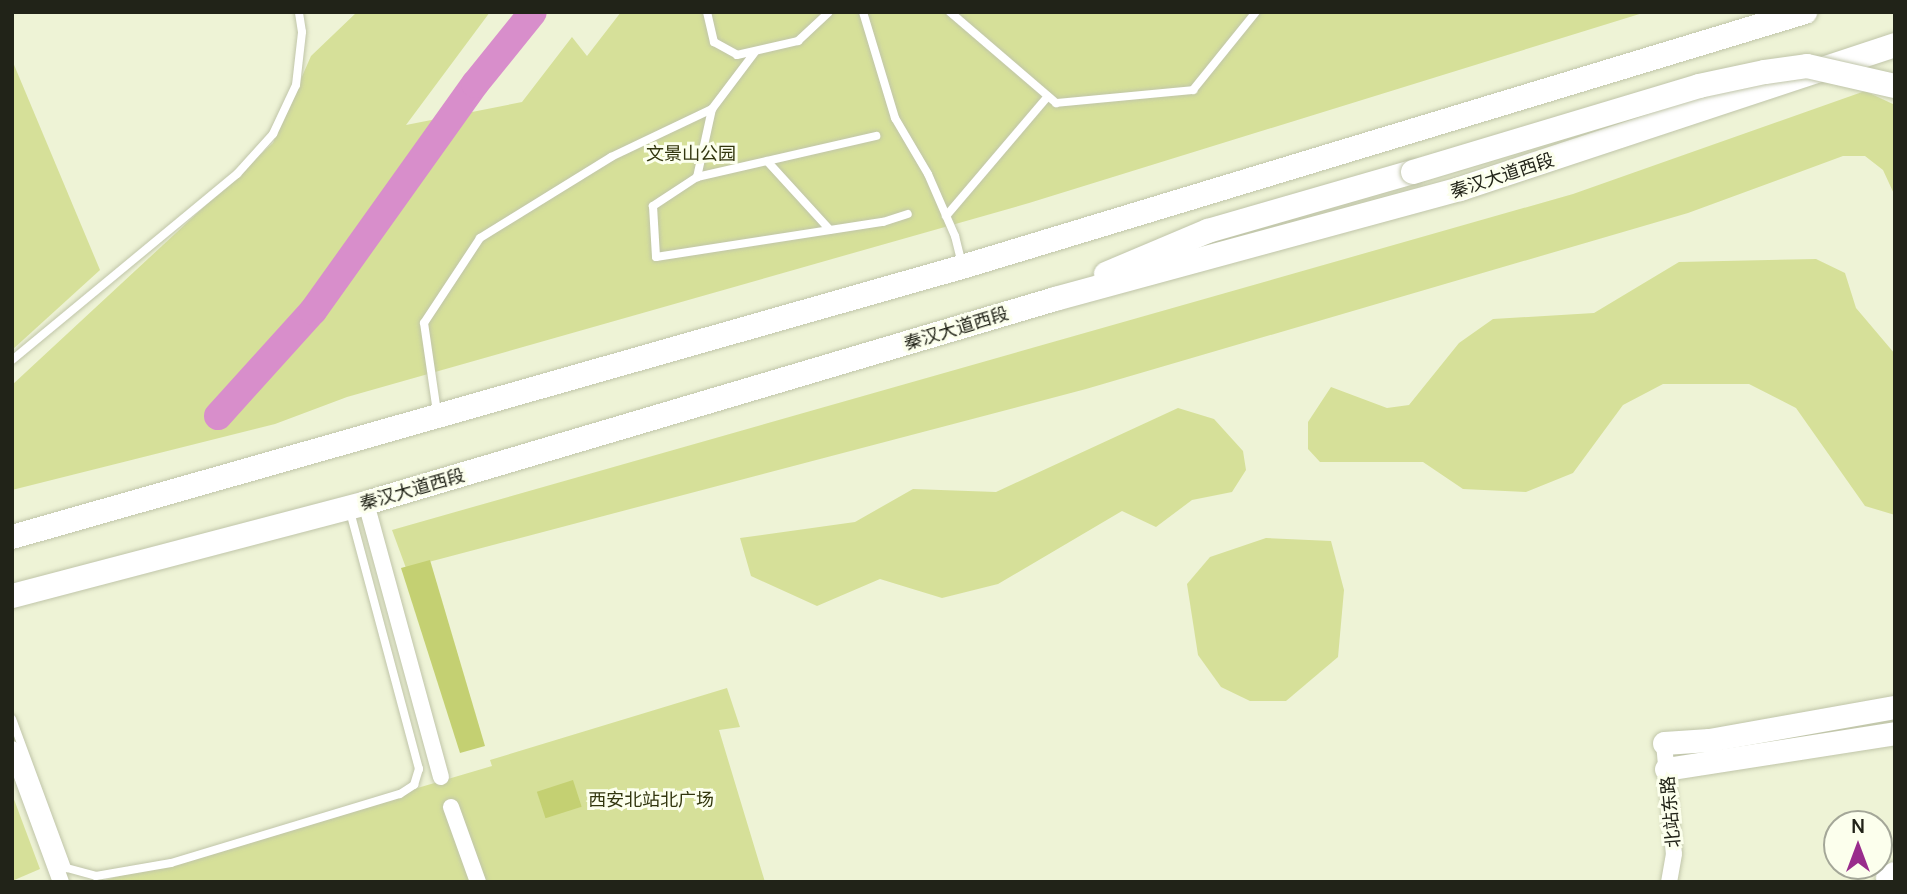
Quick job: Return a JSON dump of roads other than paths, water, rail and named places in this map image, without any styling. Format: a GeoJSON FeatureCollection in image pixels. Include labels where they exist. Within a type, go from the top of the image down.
{"type":"FeatureCollection","features":[{"type":"Feature","properties":{"kind":"main road"},"geometry":{"type":"LineString","coordinates":[[12,537],[962,267],[1805,12]]}},
{"type":"Feature","properties":{"kind":"main road","name":"秦汉大道西段"},"geometry":{"type":"LineString","coordinates":[[12,596],[357,505],[1055,299],[1460,189],[1895,45]]}},
{"type":"Feature","properties":{"kind":"main road"},"geometry":{"type":"LineString","coordinates":[[1055,299],[1145,254],[1208,231],[1699,86],[1807,66],[1895,86]]}},
{"type":"Feature","properties":{"kind":"street"},"geometry":{"type":"LineString","coordinates":[[357,505],[441,777]]}},
{"type":"Feature","properties":{"kind":"street"},"geometry":{"type":"LineString","coordinates":[[1664,743],[1709,740],[1895,707]]}},
{"type":"Feature","properties":{"kind":"street"},"geometry":{"type":"LineString","coordinates":[[1666,769],[1895,733]]}},
{"type":"Feature","properties":{"kind":"street","name":"北站东路"},"geometry":{"type":"LineString","coordinates":[[1664,743],[1674,854],[1669,882]]}},
{"type":"Feature","properties":{"kind":"street"},"geometry":{"type":"LineString","coordinates":[[12,749],[61,882]]}},
{"type":"Feature","properties":{"kind":"street"},"geometry":{"type":"LineString","coordinates":[[452,807],[478,882]]}},
{"type":"Feature","properties":{"kind":"lane"},"geometry":{"type":"LineString","coordinates":[[12,360],[237,174],[273,134],[296,85],[302,32],[299,12]]}},
{"type":"Feature","properties":{"kind":"lane"},"geometry":{"type":"LineString","coordinates":[[707,12],[714,42],[737,55],[798,41],[828,12]]}},
{"type":"Feature","properties":{"kind":"lane"},"geometry":{"type":"LineString","coordinates":[[863,12],[895,118],[928,174],[946,216],[962,267]]}},
{"type":"Feature","properties":{"kind":"lane"},"geometry":{"type":"LineString","coordinates":[[950,12],[1056,103],[1193,90],[1256,12]]}},
{"type":"Feature","properties":{"kind":"lane"},"geometry":{"type":"LineString","coordinates":[[697,177],[712,108],[755,52]]}},
{"type":"Feature","properties":{"kind":"lane"},"geometry":{"type":"LineString","coordinates":[[946,216],[1048,96]]}},
{"type":"Feature","properties":{"kind":"lane"},"geometry":{"type":"LineString","coordinates":[[438,416],[424,323],[480,238],[611,157],[712,108]]}},
{"type":"Feature","properties":{"kind":"lane"},"geometry":{"type":"LineString","coordinates":[[876,136],[697,177],[653,206],[656,257],[830,230],[908,214]]}},
{"type":"Feature","properties":{"kind":"lane"},"geometry":{"type":"LineString","coordinates":[[767,161],[830,230]]}},
{"type":"Feature","properties":{"kind":"lane"},"geometry":{"type":"LineString","coordinates":[[12,719],[67,868],[96,876],[172,863],[400,794],[414,785],[419,769],[357,505]]}},
{"type":"Feature","properties":{"kind":"waterway"},"geometry":{"type":"LineString","coordinates":[[218,416],[313,311],[475,84],[533,12]]}},
{"type":"Feature","properties":{"kind":"park label","name":"文景山公园"},"geometry":{"type":"Point","coordinates":[691,153]}},
{"type":"Feature","properties":{"kind":"park label","name":"西安北站北广场"},"geometry":{"type":"Point","coordinates":[651,799]}}]}
